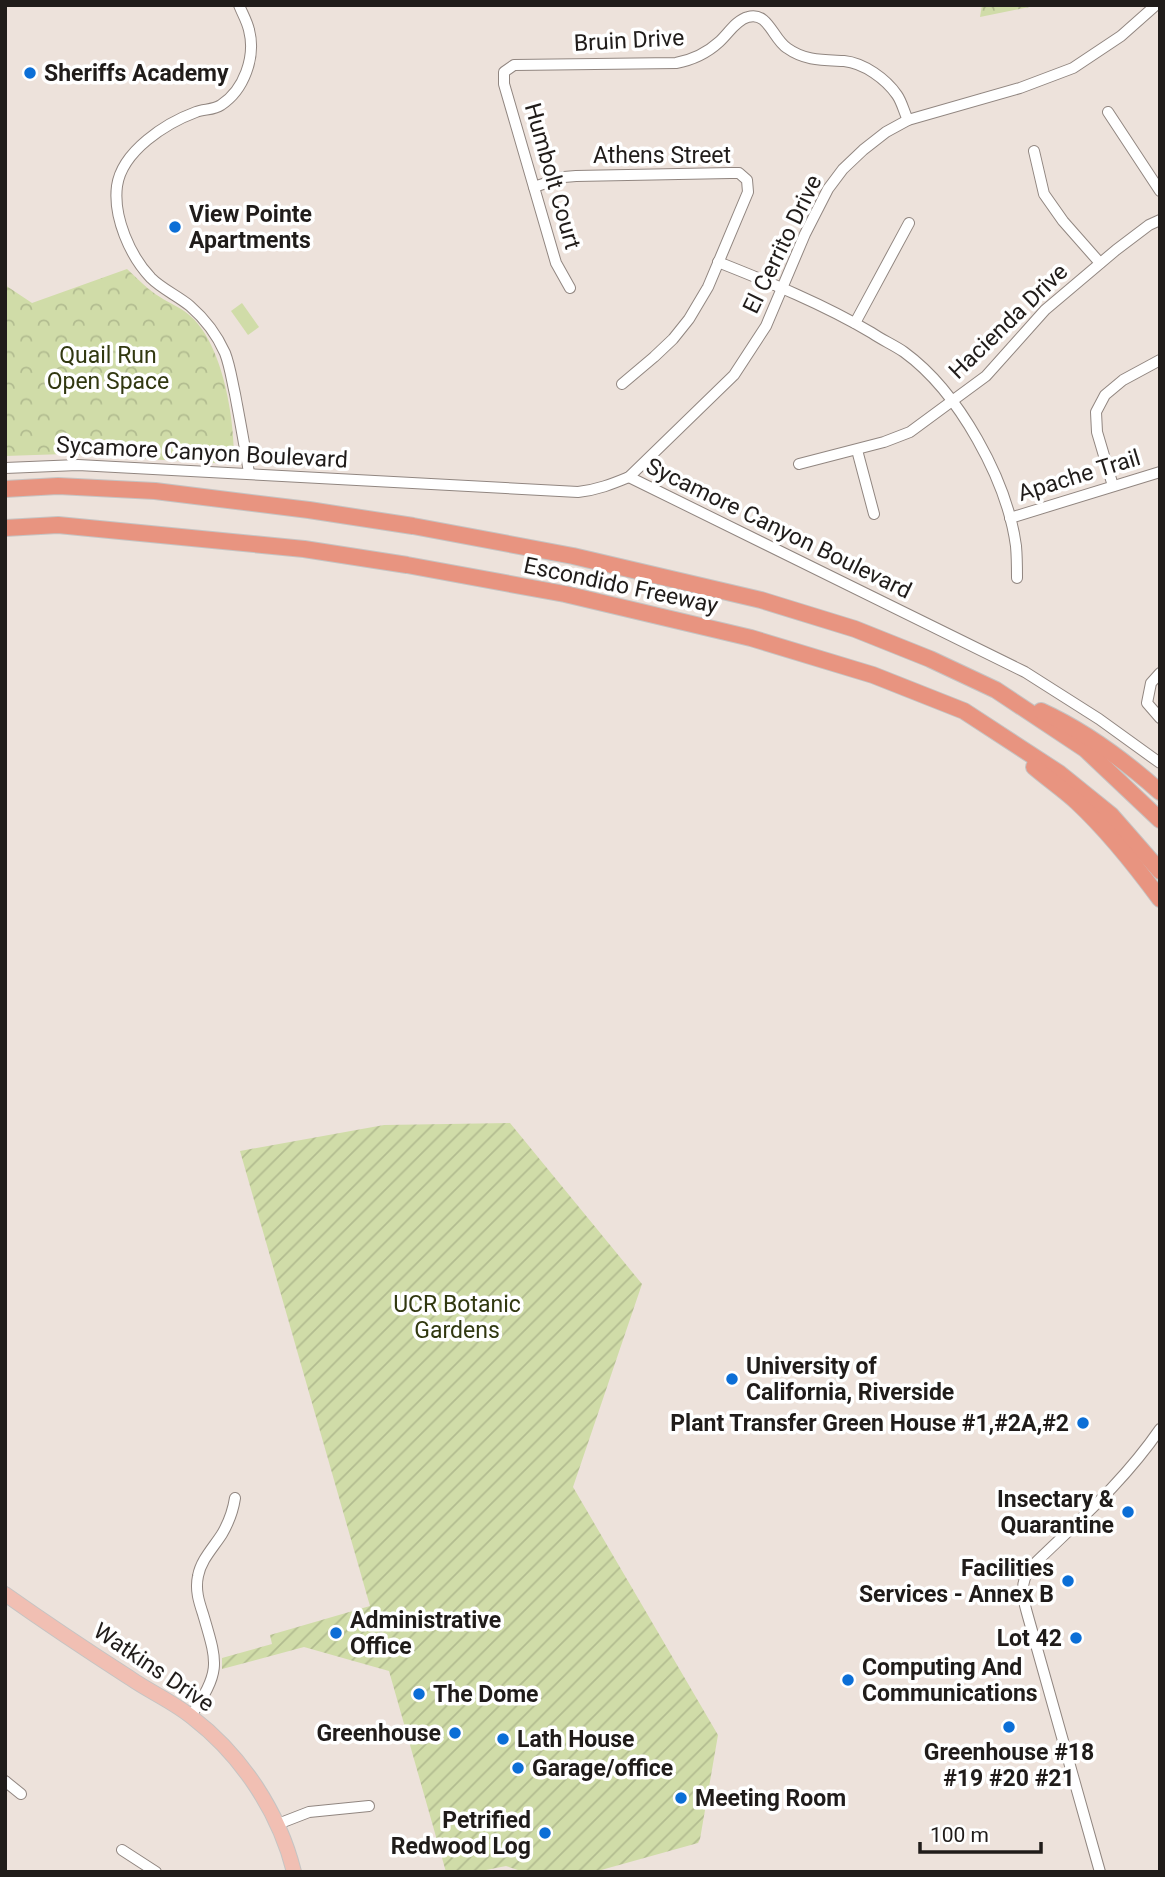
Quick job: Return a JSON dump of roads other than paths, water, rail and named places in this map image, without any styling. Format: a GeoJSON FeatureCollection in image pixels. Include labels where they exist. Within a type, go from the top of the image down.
{"type":"FeatureCollection","features":[{"type":"Feature","properties":{"kind":"highway","name":"Escondido Freeway"},"geometry":{"type":"LineString","coordinates":[[5,489],[58,486],[155,491],[309,510],[573,556],[761,600],[855,629],[930,659],[996,690],[1085,749],[1160,820]]}},
{"type":"Feature","properties":{"kind":"highway","name":"Escondido Freeway"},"geometry":{"type":"LineString","coordinates":[[5,528],[58,525],[304,549],[552,592],[751,638],[873,675],[964,711],[1059,773],[1111,815],[1160,871]]}},
{"type":"Feature","properties":{"kind":"highway"},"geometry":{"type":"LineString","coordinates":[[996,690],[1065,722],[1106,748],[1160,793]]}},
{"type":"Feature","properties":{"kind":"highway"},"geometry":{"type":"LineString","coordinates":[[964,711],[1076,801],[1100,825],[1160,899]]}},
{"type":"Feature","properties":{"kind":"main road","name":"Watkins Drive"},"geometry":{"type":"LineString","coordinates":[[5,1594],[80,1646],[191,1716],[215,1736],[257,1789],[278,1824],[288,1847],[294,1872]]}},
{"type":"Feature","properties":{"kind":"street"},"geometry":{"type":"LineString","coordinates":[[239,5],[249,30],[251,46],[242,83],[219,107],[197,111],[162,128],[141,145],[126,163],[117,183],[116,207],[119,222],[136,258],[152,279],[190,306],[210,327],[225,353],[231,372],[249,473]]}},
{"type":"Feature","properties":{"kind":"street","name":"El Cerrito Drive"},"geometry":{"type":"LineString","coordinates":[[629,477],[734,374],[766,326],[816,211],[843,169],[886,132],[908,120],[1020,88],[1073,68],[1121,36],[1156,8]]}},
{"type":"Feature","properties":{"kind":"street","name":"Bruin Drive"},"geometry":{"type":"LineString","coordinates":[[503,72],[514,65],[667,64],[688,60],[717,43],[744,18],[754,16],[763,19],[781,44],[796,54],[822,61],[847,61],[876,73],[898,96],[908,120]]}},
{"type":"Feature","properties":{"kind":"street","name":"Humbolt Court"},"geometry":{"type":"LineString","coordinates":[[503,72],[504,84],[555,263],[570,289]]}},
{"type":"Feature","properties":{"kind":"street"},"geometry":{"type":"LineString","coordinates":[[1108,112],[1160,191]]}},
{"type":"Feature","properties":{"kind":"street"},"geometry":{"type":"LineString","coordinates":[[1034,150],[1044,194],[1063,222],[1100,263]]}},
{"type":"Feature","properties":{"kind":"street","name":"Athens Street"},"geometry":{"type":"LineString","coordinates":[[534,187],[576,176],[739,173],[747,180],[748,192],[718,262]]}},
{"type":"Feature","properties":{"kind":"street","name":"Hacienda Drive"},"geometry":{"type":"LineString","coordinates":[[799,464],[857,450],[910,432],[986,376],[1045,310],[1100,263],[1149,225],[1160,220]]}},
{"type":"Feature","properties":{"kind":"street"},"geometry":{"type":"LineString","coordinates":[[855,323],[909,223]]}},
{"type":"Feature","properties":{"kind":"street"},"geometry":{"type":"LineString","coordinates":[[622,384],[673,339],[689,319],[708,287],[718,262],[782,287],[855,323],[904,353],[953,401],[998,481],[1016,547],[1017,578]]}},
{"type":"Feature","properties":{"kind":"street"},"geometry":{"type":"LineString","coordinates":[[1113,486],[1097,432],[1096,412],[1105,395],[1123,380],[1160,360]]}},
{"type":"Feature","properties":{"kind":"street"},"geometry":{"type":"LineString","coordinates":[[857,450],[874,514]]}},
{"type":"Feature","properties":{"kind":"street","name":"Sycamore Canyon Boulevard"},"geometry":{"type":"LineString","coordinates":[[5,468],[78,465],[578,492],[607,487],[629,477],[1031,676],[1099,719],[1160,763]]}},
{"type":"Feature","properties":{"kind":"street","name":"Apache Trail"},"geometry":{"type":"LineString","coordinates":[[1010,518],[1160,472]]}},
{"type":"Feature","properties":{"kind":"street"},"geometry":{"type":"LineString","coordinates":[[1160,673],[1151,683],[1147,703],[1160,718]]}},
{"type":"Feature","properties":{"kind":"street"},"geometry":{"type":"LineString","coordinates":[[1100,1872],[1029,1622],[1022,1583],[1030,1568],[1132,1467],[1160,1429]]}},
{"type":"Feature","properties":{"kind":"street"},"geometry":{"type":"LineString","coordinates":[[191,1716],[208,1690],[215,1670],[214,1654],[197,1592],[198,1575],[204,1559],[226,1525],[234,1498]]}},
{"type":"Feature","properties":{"kind":"street"},"geometry":{"type":"LineString","coordinates":[[5,1781],[21,1794]]}},
{"type":"Feature","properties":{"kind":"street"},"geometry":{"type":"LineString","coordinates":[[278,1824],[309,1812],[369,1806]]}},
{"type":"Feature","properties":{"kind":"street"},"geometry":{"type":"LineString","coordinates":[[122,1850],[156,1872]]}},
{"type":"Feature","properties":{"kind":"place","name":"Sheriffs Academy"},"geometry":{"type":"Point","coordinates":[30,73]}},
{"type":"Feature","properties":{"kind":"place","name":"View Pointe Apartments"},"geometry":{"type":"Point","coordinates":[175,227]}},
{"type":"Feature","properties":{"kind":"place","name":"University of California, Riverside"},"geometry":{"type":"Point","coordinates":[732,1379]}},
{"type":"Feature","properties":{"kind":"place","name":"Plant Transfer Green House #1,#2A,#2"},"geometry":{"type":"Point","coordinates":[1083,1423]}},
{"type":"Feature","properties":{"kind":"place","name":"Insectary & Quarantine"},"geometry":{"type":"Point","coordinates":[1128,1512]}},
{"type":"Feature","properties":{"kind":"place","name":"Facilities Services - Annex B"},"geometry":{"type":"Point","coordinates":[1068,1581]}},
{"type":"Feature","properties":{"kind":"place","name":"Administrative Office"},"geometry":{"type":"Point","coordinates":[336,1633]}},
{"type":"Feature","properties":{"kind":"place","name":"Lot 42"},"geometry":{"type":"Point","coordinates":[1076,1638]}},
{"type":"Feature","properties":{"kind":"place","name":"Computing And Communications"},"geometry":{"type":"Point","coordinates":[848,1680]}},
{"type":"Feature","properties":{"kind":"place","name":"The Dome"},"geometry":{"type":"Point","coordinates":[419,1694]}},
{"type":"Feature","properties":{"kind":"place","name":"Greenhouse #18 #19 #20 #21"},"geometry":{"type":"Point","coordinates":[1009,1727]}},
{"type":"Feature","properties":{"kind":"place","name":"Greenhouse"},"geometry":{"type":"Point","coordinates":[455,1733]}},
{"type":"Feature","properties":{"kind":"place","name":"Lath House"},"geometry":{"type":"Point","coordinates":[503,1739]}},
{"type":"Feature","properties":{"kind":"place","name":"Garage/office"},"geometry":{"type":"Point","coordinates":[518,1768]}},
{"type":"Feature","properties":{"kind":"place","name":"Meeting Room"},"geometry":{"type":"Point","coordinates":[681,1798]}},
{"type":"Feature","properties":{"kind":"place","name":"Petrified Redwood Log"},"geometry":{"type":"Point","coordinates":[545,1833]}},
{"type":"Feature","properties":{"kind":"park label","name":"Quail Run Open Space"},"geometry":{"type":"Point","coordinates":[108,368]}},
{"type":"Feature","properties":{"kind":"park label","name":"UCR Botanic Gardens"},"geometry":{"type":"Point","coordinates":[457,1317]}}]}
